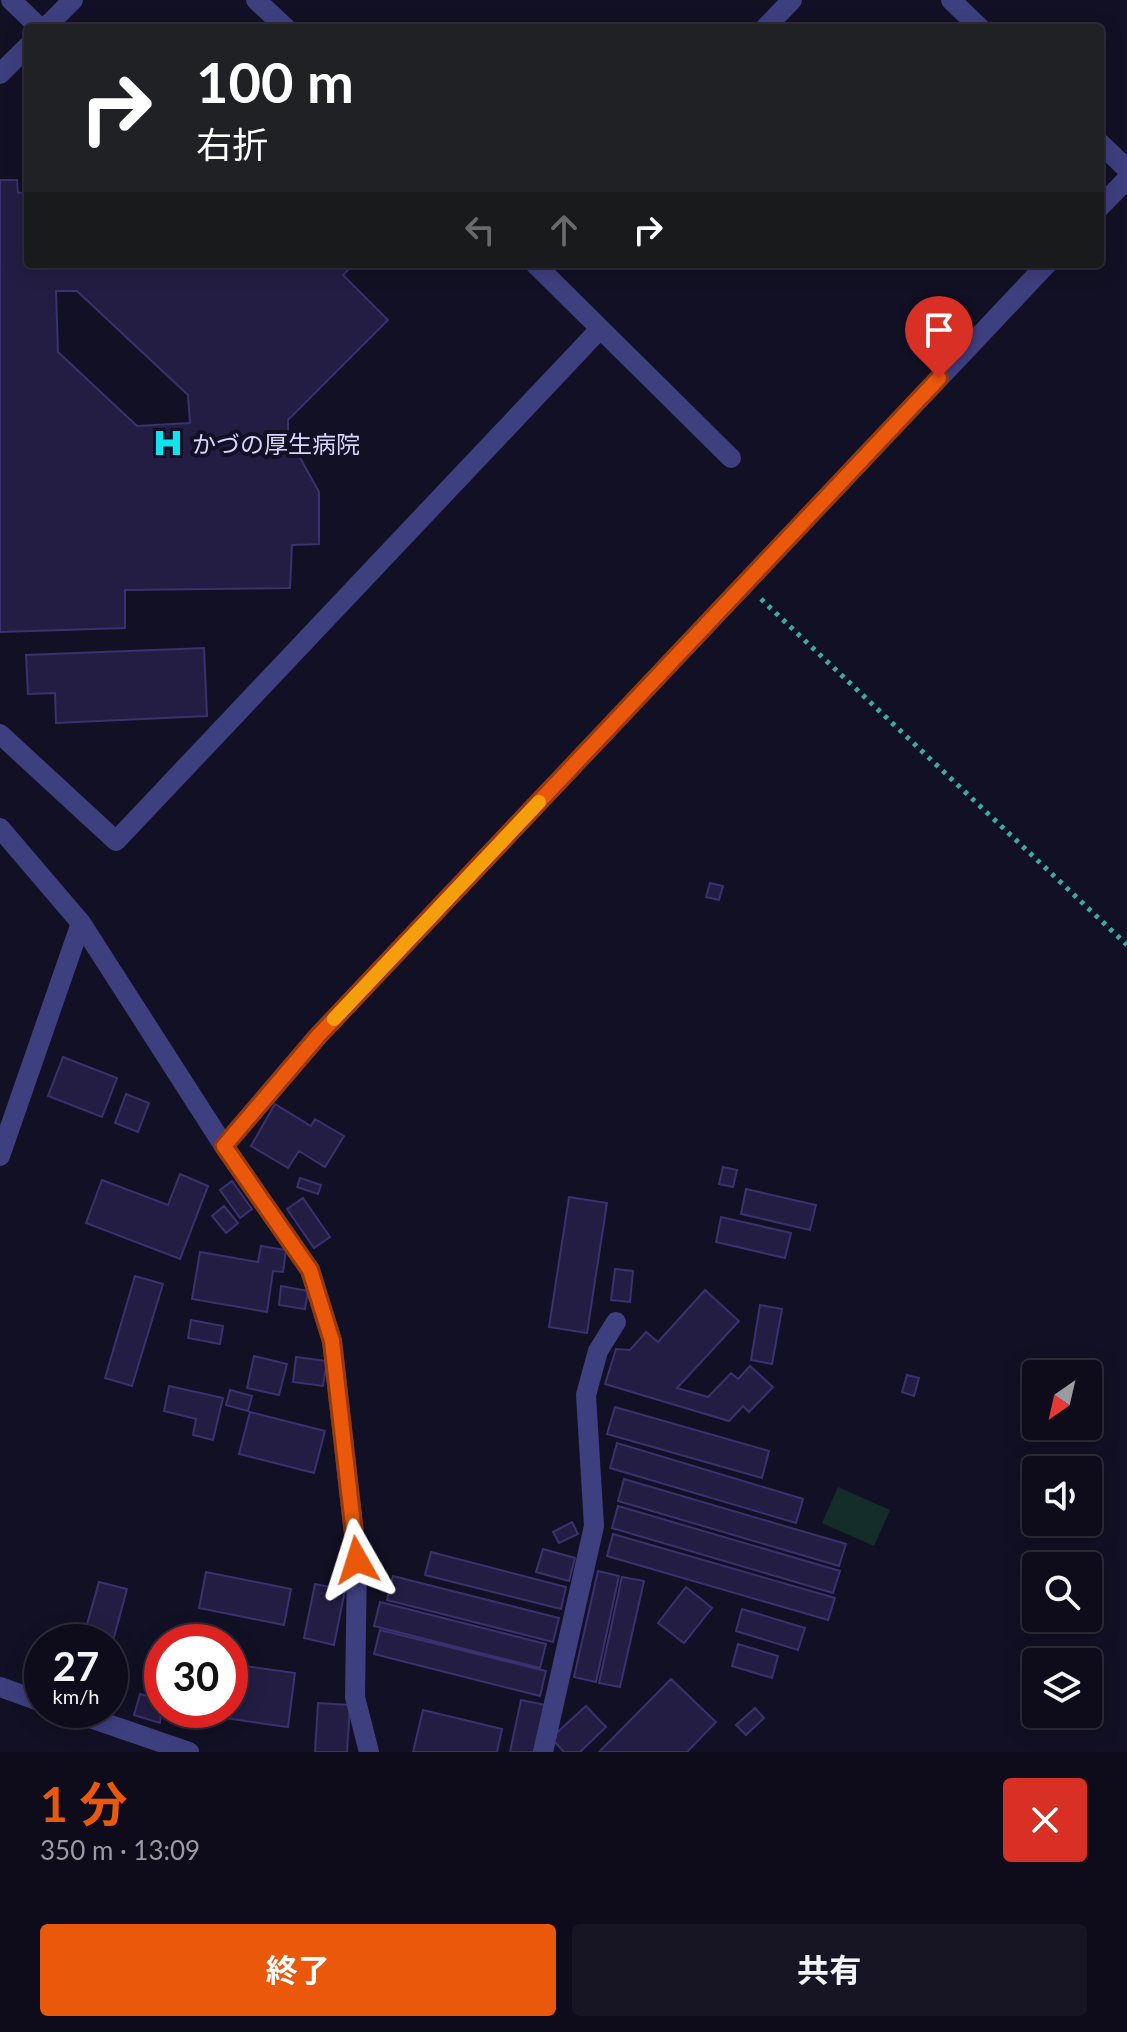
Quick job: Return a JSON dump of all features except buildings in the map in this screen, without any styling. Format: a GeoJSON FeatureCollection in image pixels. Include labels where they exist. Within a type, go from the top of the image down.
{"type":"FeatureCollection","features":[{"type":"Feature","properties":{"kind":"street"},"geometry":{"type":"LineString","coordinates":[[11,0],[38,24]]}},
{"type":"Feature","properties":{"kind":"street"},"geometry":{"type":"LineString","coordinates":[[46,24],[73,0]]}},
{"type":"Feature","properties":{"kind":"street"},"geometry":{"type":"LineString","coordinates":[[256,0],[282,24]]}},
{"type":"Feature","properties":{"kind":"street"},"geometry":{"type":"LineString","coordinates":[[769,24],[792,0]]}},
{"type":"Feature","properties":{"kind":"street"},"geometry":{"type":"LineString","coordinates":[[951,0],[976,24]]}},
{"type":"Feature","properties":{"kind":"street"},"geometry":{"type":"LineString","coordinates":[[0,74],[24,50]]}},
{"type":"Feature","properties":{"kind":"street"},"geometry":{"type":"LineString","coordinates":[[1104,147],[1127,169]]}},
{"type":"Feature","properties":{"kind":"street"},"geometry":{"type":"LineString","coordinates":[[1104,203],[1127,179]]}},
{"type":"Feature","properties":{"kind":"street"},"geometry":{"type":"LineString","coordinates":[[541,268],[731,458]]}},
{"type":"Feature","properties":{"kind":"street"},"geometry":{"type":"LineString","coordinates":[[224,1146],[318,1036],[1043,268]]}},
{"type":"Feature","properties":{"kind":"street"},"geometry":{"type":"LineString","coordinates":[[0,734],[116,841],[600,329]]}},
{"type":"Feature","properties":{"kind":"street"},"geometry":{"type":"LineString","coordinates":[[0,828],[81,923],[224,1146],[310,1270],[332,1341],[357,1560],[355,1697],[369,1752]]}},
{"type":"Feature","properties":{"kind":"street"},"geometry":{"type":"LineString","coordinates":[[0,1156],[81,923]]}},
{"type":"Feature","properties":{"kind":"street"},"geometry":{"type":"LineString","coordinates":[[543,1752],[594,1526],[586,1395],[598,1351],[616,1322]]}},
{"type":"Feature","properties":{"kind":"street"},"geometry":{"type":"LineString","coordinates":[[0,1687],[24,1696]]}},
{"type":"Feature","properties":{"kind":"street"},"geometry":{"type":"LineString","coordinates":[[119,1728],[189,1752]]}},
{"type":"Feature","properties":{"kind":"path"},"geometry":{"type":"LineString","coordinates":[[745,584],[1127,945]]}},
{"type":"Feature","properties":{"kind":"green space"},"geometry":{"type":"Polygon","coordinates":[[[838,1487],[890,1510],[874,1546],[822,1523],[838,1487]]]}},
{"type":"Feature","properties":{"kind":"slow traffic"},"geometry":{"type":"LineString","coordinates":[[334,1019],[539,802]]}},
{"type":"Feature","properties":{"kind":"place","name":"かづの厚生病院"},"geometry":{"type":"Point","coordinates":[168,443]}},
{"type":"Feature","properties":{"kind":"route"},"geometry":{"type":"LineString","coordinates":[[357,1560],[332,1341],[310,1270],[224,1146],[318,1036],[939,378]]}}]}
